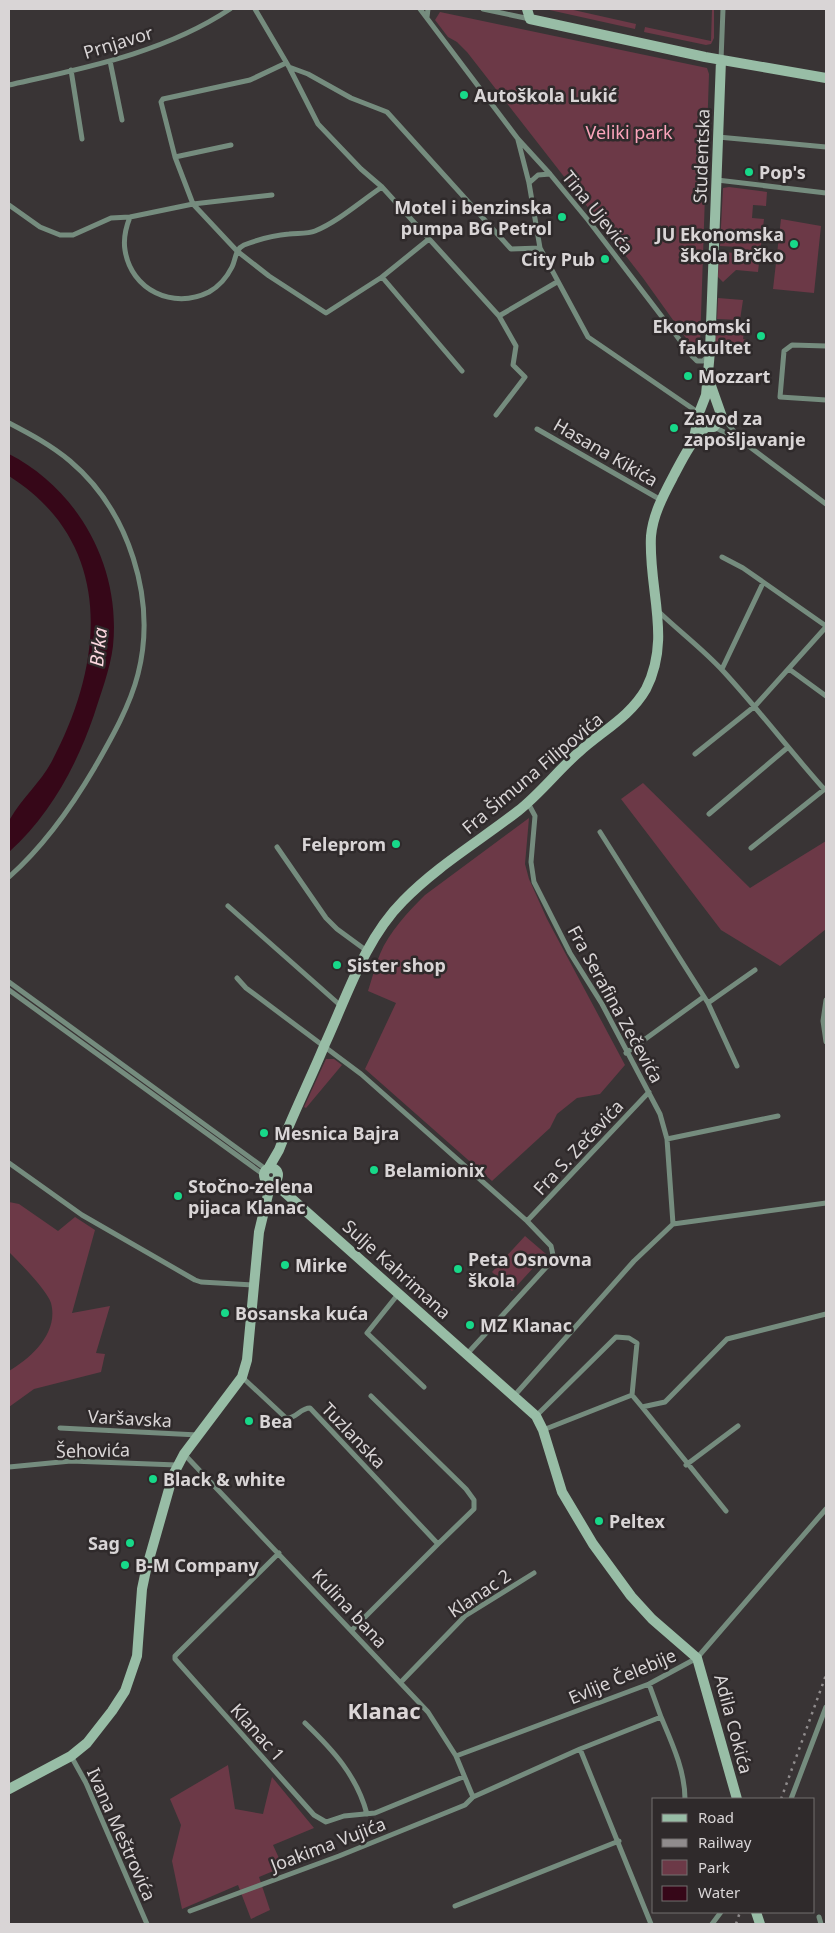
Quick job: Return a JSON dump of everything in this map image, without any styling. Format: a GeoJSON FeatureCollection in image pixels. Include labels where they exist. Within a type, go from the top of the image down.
{"type":"FeatureCollection","features":[{"type":"Feature","properties":{"kind":"main road"},"geometry":{"type":"LineString","coordinates":[[528,14],[721,60],[826,78]]}},
{"type":"Feature","properties":{"kind":"main road","name":"Studentska"},"geometry":{"type":"LineString","coordinates":[[692,443],[708,372],[710,351],[721,60]]}},
{"type":"Feature","properties":{"kind":"main road"},"geometry":{"type":"LineString","coordinates":[[692,443],[722,417],[708,372]]}},
{"type":"Feature","properties":{"kind":"main road"},"geometry":{"type":"LineString","coordinates":[[710,427],[700,412],[711,404],[718,407]]}},
{"type":"Feature","properties":{"kind":"main road","name":"Fra Šimuna Filipovića"},"geometry":{"type":"LineString","coordinates":[[242,1377],[250,1343],[258,1232],[270,1176],[279,1150],[342,1006],[368,952],[385,923],[403,901],[528,802],[578,752],[634,706],[653,673],[660,634],[652,556],[654,517],[661,500],[692,443]]}},
{"type":"Feature","properties":{"kind":"main road","name":"Sulje Kahrimana"},"geometry":{"type":"LineString","coordinates":[[270,1176],[536,1416],[543,1430],[562,1492],[593,1544],[652,1619],[697,1658]]}},
{"type":"Feature","properties":{"kind":"main road"},"geometry":{"type":"LineString","coordinates":[[9,1789],[71,1756],[96,1734],[120,1698],[132,1675],[137,1656],[146,1570],[177,1465],[242,1377]]}},
{"type":"Feature","properties":{"kind":"main road","name":"Adila Cokića"},"geometry":{"type":"LineString","coordinates":[[697,1658],[738,1798]]}},
{"type":"Feature","properties":{"kind":"street","name":"Prnjavor"},"geometry":{"type":"LineString","coordinates":[[9,85],[129,56],[193,31],[230,9]]}},
{"type":"Feature","properties":{"kind":"street"},"geometry":{"type":"LineString","coordinates":[[255,9],[288,65],[318,124],[361,169],[382,187],[500,316],[516,346],[514,365],[525,376],[496,415]]}},
{"type":"Feature","properties":{"kind":"street","name":"Tina Ujevića"},"geometry":{"type":"LineString","coordinates":[[420,9],[518,139],[550,174],[692,356],[697,361],[703,361],[710,351]]}},
{"type":"Feature","properties":{"kind":"street"},"geometry":{"type":"LineString","coordinates":[[427,17],[428,9]]}},
{"type":"Feature","properties":{"kind":"street"},"geometry":{"type":"LineString","coordinates":[[483,9],[528,14]]}},
{"type":"Feature","properties":{"kind":"street"},"geometry":{"type":"LineString","coordinates":[[721,60],[723,9]]}},
{"type":"Feature","properties":{"kind":"street"},"geometry":{"type":"LineString","coordinates":[[110,60],[122,120]]}},
{"type":"Feature","properties":{"kind":"street"},"geometry":{"type":"LineString","coordinates":[[429,239],[382,277],[326,313],[323,312],[269,276],[237,251],[193,204],[175,156],[161,102],[163,99],[250,80],[288,65],[351,98],[387,112],[511,249],[540,248]]}},
{"type":"Feature","properties":{"kind":"street"},"geometry":{"type":"LineString","coordinates":[[71,70],[82,139]]}},
{"type":"Feature","properties":{"kind":"street"},"geometry":{"type":"LineString","coordinates":[[718,137],[826,147]]}},
{"type":"Feature","properties":{"kind":"street","name":"Tina Ujevića"},"geometry":{"type":"LineString","coordinates":[[518,139],[529,183],[540,248],[588,337],[700,412]]}},
{"type":"Feature","properties":{"kind":"street"},"geometry":{"type":"LineString","coordinates":[[175,156],[231,146]]}},
{"type":"Feature","properties":{"kind":"street"},"geometry":{"type":"LineString","coordinates":[[529,183],[538,175],[550,174]]}},
{"type":"Feature","properties":{"kind":"street"},"geometry":{"type":"LineString","coordinates":[[717,180],[826,193]]}},
{"type":"Feature","properties":{"kind":"street"},"geometry":{"type":"LineString","coordinates":[[130,216],[125,232],[124,248],[128,264],[142,284],[163,296],[179,299],[195,297],[210,291],[228,274],[237,251],[243,245],[286,234],[314,232],[382,187]]}},
{"type":"Feature","properties":{"kind":"street"},"geometry":{"type":"LineString","coordinates":[[9,205],[40,228],[60,234],[73,235],[111,218],[193,204],[272,195]]}},
{"type":"Feature","properties":{"kind":"street"},"geometry":{"type":"LineString","coordinates":[[382,277],[462,371]]}},
{"type":"Feature","properties":{"kind":"street"},"geometry":{"type":"LineString","coordinates":[[500,316],[557,282]]}},
{"type":"Feature","properties":{"kind":"street"},"geometry":{"type":"LineString","coordinates":[[826,346],[792,345],[784,351],[780,397],[826,400]]}},
{"type":"Feature","properties":{"kind":"street"},"geometry":{"type":"LineString","coordinates":[[722,417],[742,441]]}},
{"type":"Feature","properties":{"kind":"street"},"geometry":{"type":"LineString","coordinates":[[9,423],[41,440],[69,460],[102,496],[118,520],[138,573],[144,642],[138,675],[107,746],[55,828],[30,859],[9,877]]}},
{"type":"Feature","properties":{"kind":"street"},"geometry":{"type":"LineString","coordinates":[[710,427],[742,441],[826,504]]}},
{"type":"Feature","properties":{"kind":"street","name":"Hasana Kikića"},"geometry":{"type":"LineString","coordinates":[[537,428],[661,500]]}},
{"type":"Feature","properties":{"kind":"street"},"geometry":{"type":"LineString","coordinates":[[695,754],[756,706],[826,626],[743,568],[722,557]]}},
{"type":"Feature","properties":{"kind":"street"},"geometry":{"type":"LineString","coordinates":[[722,670],[763,582]]}},
{"type":"Feature","properties":{"kind":"street"},"geometry":{"type":"LineString","coordinates":[[659,612],[722,670],[756,706],[787,748],[825,788],[751,848]]}},
{"type":"Feature","properties":{"kind":"street"},"geometry":{"type":"LineString","coordinates":[[789,669],[826,696]]}},
{"type":"Feature","properties":{"kind":"street"},"geometry":{"type":"LineString","coordinates":[[709,814],[787,748]]}},
{"type":"Feature","properties":{"kind":"street","name":"Fra Serafina Zečevića"},"geometry":{"type":"LineString","coordinates":[[528,802],[535,816],[531,862],[534,882],[570,953],[602,1004],[626,1053],[660,1114],[667,1139],[673,1224]]}},
{"type":"Feature","properties":{"kind":"street"},"geometry":{"type":"LineString","coordinates":[[600,832],[702,998],[708,1003],[737,1066]]}},
{"type":"Feature","properties":{"kind":"street"},"geometry":{"type":"LineString","coordinates":[[277,847],[326,918],[337,930],[368,952]]}},
{"type":"Feature","properties":{"kind":"street"},"geometry":{"type":"LineString","coordinates":[[228,906],[342,1006]]}},
{"type":"Feature","properties":{"kind":"street"},"geometry":{"type":"LineString","coordinates":[[708,1003],[755,970]]}},
{"type":"Feature","properties":{"kind":"street"},"geometry":{"type":"LineString","coordinates":[[237,978],[246,988],[361,1074],[527,1221],[554,1251],[550,1263],[467,1354]]}},
{"type":"Feature","properties":{"kind":"street"},"geometry":{"type":"LineString","coordinates":[[9,982],[270,1176]]}},
{"type":"Feature","properties":{"kind":"street"},"geometry":{"type":"LineString","coordinates":[[9,990],[270,1176]]}},
{"type":"Feature","properties":{"kind":"street"},"geometry":{"type":"LineString","coordinates":[[626,1053],[702,998]]}},
{"type":"Feature","properties":{"kind":"street"},"geometry":{"type":"LineString","coordinates":[[826,1000],[823,1021],[826,1042]]}},
{"type":"Feature","properties":{"kind":"street","name":"Fra S. Zečevića"},"geometry":{"type":"LineString","coordinates":[[527,1221],[649,1092]]}},
{"type":"Feature","properties":{"kind":"street"},"geometry":{"type":"LineString","coordinates":[[667,1139],[778,1116]]}},
{"type":"Feature","properties":{"kind":"street"},"geometry":{"type":"LineString","coordinates":[[9,1164],[82,1215],[195,1280],[253,1285]]}},
{"type":"Feature","properties":{"kind":"street"},"geometry":{"type":"LineString","coordinates":[[514,1396],[634,1262],[673,1224],[826,1203]]}},
{"type":"Feature","properties":{"kind":"street"},"geometry":{"type":"LineString","coordinates":[[399,1292],[367,1333],[424,1387]]}},
{"type":"Feature","properties":{"kind":"street"},"geometry":{"type":"LineString","coordinates":[[642,1407],[665,1402],[727,1339],[826,1314]]}},
{"type":"Feature","properties":{"kind":"street"},"geometry":{"type":"LineString","coordinates":[[536,1416],[616,1337],[629,1338],[637,1343],[632,1395],[686,1465],[726,1511]]}},
{"type":"Feature","properties":{"kind":"street","name":"Tuzlanska"},"geometry":{"type":"LineString","coordinates":[[242,1377],[286,1418],[292,1418],[303,1409],[310,1408],[438,1544]]}},
{"type":"Feature","properties":{"kind":"street"},"geometry":{"type":"LineString","coordinates":[[543,1430],[632,1395]]}},
{"type":"Feature","properties":{"kind":"street"},"geometry":{"type":"LineString","coordinates":[[352,1630],[474,1509],[474,1500],[466,1490],[372,1396]]}},
{"type":"Feature","properties":{"kind":"street"},"geometry":{"type":"LineString","coordinates":[[686,1465],[738,1426]]}},
{"type":"Feature","properties":{"kind":"street","name":"Varšavska"},"geometry":{"type":"LineString","coordinates":[[60,1428],[198,1435]]}},
{"type":"Feature","properties":{"kind":"street","name":"Kulina bana"},"geometry":{"type":"LineString","coordinates":[[184,1454],[428,1712],[456,1756],[463,1777],[474,1797]]}},
{"type":"Feature","properties":{"kind":"street","name":"Šehovića"},"geometry":{"type":"LineString","coordinates":[[9,1467],[71,1462],[177,1465]]}},
{"type":"Feature","properties":{"kind":"street","name":"Evlije Čelebije"},"geometry":{"type":"LineString","coordinates":[[456,1756],[649,1684],[697,1658],[826,1509]]}},
{"type":"Feature","properties":{"kind":"street","name":"Klanac 1"},"geometry":{"type":"LineString","coordinates":[[279,1553],[175,1656],[175,1659],[314,1815],[329,1822],[344,1816],[375,1813],[463,1777]]}},
{"type":"Feature","properties":{"kind":"street","name":"Klanac 2"},"geometry":{"type":"LineString","coordinates":[[401,1682],[465,1616],[534,1573]]}},
{"type":"Feature","properties":{"kind":"street"},"geometry":{"type":"LineString","coordinates":[[649,1684],[674,1747],[683,1779],[685,1798]]}},
{"type":"Feature","properties":{"kind":"street"},"geometry":{"type":"LineString","coordinates":[[791,1798],[826,1707]]}},
{"type":"Feature","properties":{"kind":"street","name":"Joakima Vujića"},"geometry":{"type":"LineString","coordinates":[[190,1911],[339,1856],[465,1804],[474,1797],[580,1749],[661,1717]]}},
{"type":"Feature","properties":{"kind":"street"},"geometry":{"type":"LineString","coordinates":[[306,1723],[326,1743],[354,1779],[362,1794],[367,1814]]}},
{"type":"Feature","properties":{"kind":"street"},"geometry":{"type":"LineString","coordinates":[[580,1749],[619,1841],[651,1924]]}},
{"type":"Feature","properties":{"kind":"street","name":"Ivana Meštrovića"},"geometry":{"type":"LineString","coordinates":[[71,1756],[86,1783],[148,1924]]}},
{"type":"Feature","properties":{"kind":"street"},"geometry":{"type":"LineString","coordinates":[[455,1906],[619,1841]]}},
{"type":"Feature","properties":{"kind":"street"},"geometry":{"type":"LineString","coordinates":[[712,1924],[720,1913]]}},
{"type":"Feature","properties":{"kind":"street"},"geometry":{"type":"LineString","coordinates":[[819,1917],[821,1924]]}},
{"type":"Feature","properties":{"kind":"green space"},"geometry":{"type":"Polygon","coordinates":[[[545,9],[569,9],[636,24],[635,29],[545,9]]]}},
{"type":"Feature","properties":{"kind":"green space"},"geometry":{"type":"Polygon","coordinates":[[[712,9],[714,9],[714,38],[711,44],[706,45],[644,32],[645,27],[711,41],[712,9]]]}},
{"type":"Feature","properties":{"kind":"green space","name":"Veliki park"},"geometry":{"type":"Polygon","coordinates":[[[440,12],[707,68],[709,74],[700,346],[698,349],[693,348],[643,278],[467,52],[457,42],[448,37],[435,20],[440,12]]]}},
{"type":"Feature","properties":{"kind":"green space"},"geometry":{"type":"Polygon","coordinates":[[[729,187],[767,192],[766,206],[753,205],[752,218],[764,219],[758,272],[736,270],[723,282],[718,277],[719,252],[738,253],[738,247],[720,246],[723,188],[729,187]]]}},
{"type":"Feature","properties":{"kind":"green space"},"geometry":{"type":"Polygon","coordinates":[[[781,219],[821,226],[814,293],[773,289],[781,219]]]}},
{"type":"Feature","properties":{"kind":"green space"},"geometry":{"type":"Polygon","coordinates":[[[718,298],[743,300],[740,320],[717,319],[718,298]]]}},
{"type":"Feature","properties":{"kind":"green space"},"geometry":{"type":"Polygon","coordinates":[[[716,328],[744,332],[743,339],[747,340],[746,351],[715,347],[716,328]]]}},
{"type":"Feature","properties":{"kind":"green space"},"geometry":{"type":"Polygon","coordinates":[[[643,783],[750,888],[826,841],[826,929],[780,966],[721,930],[621,799],[643,783]]]}},
{"type":"Feature","properties":{"kind":"green space"},"geometry":{"type":"Polygon","coordinates":[[[529,818],[525,864],[529,879],[547,919],[625,1065],[600,1094],[577,1098],[557,1114],[550,1128],[492,1181],[365,1069],[396,1003],[368,991],[384,946],[399,923],[412,908],[425,895],[529,818]]]}},
{"type":"Feature","properties":{"kind":"green space"},"geometry":{"type":"Polygon","coordinates":[[[326,1059],[334,1059],[342,1065],[306,1108],[304,1107],[326,1059]]]}},
{"type":"Feature","properties":{"kind":"green space"},"geometry":{"type":"Polygon","coordinates":[[[9,1202],[19,1204],[58,1231],[75,1217],[95,1230],[72,1313],[110,1306],[96,1353],[105,1354],[101,1372],[34,1389],[9,1407],[9,1371],[34,1352],[41,1343],[51,1324],[52,1314],[51,1303],[44,1291],[9,1252],[9,1202]]]}},
{"type":"Feature","properties":{"kind":"green space"},"geometry":{"type":"Polygon","coordinates":[[[525,1236],[546,1254],[512,1291],[492,1272],[525,1236]]]}},
{"type":"Feature","properties":{"kind":"green space"},"geometry":{"type":"Polygon","coordinates":[[[228,1765],[235,1809],[263,1814],[272,1777],[314,1828],[273,1845],[283,1867],[259,1877],[270,1910],[251,1919],[238,1885],[182,1909],[172,1861],[181,1825],[170,1799],[228,1765]]]}},
{"type":"Feature","properties":{"kind":"water","name":"Brka"},"geometry":{"type":"Polygon","coordinates":[[[9,454],[34,469],[56,488],[75,510],[90,534],[102,560],[110,588],[114,617],[110,664],[94,715],[79,753],[49,806],[24,838],[9,852],[8,830],[10,819],[48,769],[70,723],[83,684],[90,645],[90,606],[83,569],[68,535],[43,503],[9,476],[9,454]]]}},
{"type":"Feature","properties":{"kind":"railway"},"geometry":{"type":"LineString","coordinates":[[781,1798],[826,1675]]}},
{"type":"Feature","properties":{"kind":"railway"},"geometry":{"type":"LineString","coordinates":[[736,1924],[740,1913]]}},
{"type":"Feature","properties":{"kind":"place","name":"Autoškola Lukić"},"geometry":{"type":"Point","coordinates":[464,95]}},
{"type":"Feature","properties":{"kind":"place","name":"Pop's"},"geometry":{"type":"Point","coordinates":[749,172]}},
{"type":"Feature","properties":{"kind":"place","name":"Motel i benzinska pumpa BG Petrol"},"geometry":{"type":"Point","coordinates":[562,217]}},
{"type":"Feature","properties":{"kind":"place","name":"JU Ekonomska škola Brčko"},"geometry":{"type":"Point","coordinates":[794,244]}},
{"type":"Feature","properties":{"kind":"place","name":"City Pub"},"geometry":{"type":"Point","coordinates":[605,259]}},
{"type":"Feature","properties":{"kind":"place","name":"Ekonomski fakultet"},"geometry":{"type":"Point","coordinates":[761,336]}},
{"type":"Feature","properties":{"kind":"place","name":"Mozzart"},"geometry":{"type":"Point","coordinates":[688,376]}},
{"type":"Feature","properties":{"kind":"place","name":"Zavod za zapošljavanje"},"geometry":{"type":"Point","coordinates":[674,428]}},
{"type":"Feature","properties":{"kind":"place","name":"Feleprom"},"geometry":{"type":"Point","coordinates":[396,844]}},
{"type":"Feature","properties":{"kind":"place","name":"Sister shop"},"geometry":{"type":"Point","coordinates":[337,965]}},
{"type":"Feature","properties":{"kind":"place","name":"Mesnica Bajra"},"geometry":{"type":"Point","coordinates":[264,1133]}},
{"type":"Feature","properties":{"kind":"place","name":"Belamionix"},"geometry":{"type":"Point","coordinates":[374,1170]}},
{"type":"Feature","properties":{"kind":"place","name":"Stočno-zelena pijaca Klanac"},"geometry":{"type":"Point","coordinates":[178,1196]}},
{"type":"Feature","properties":{"kind":"place","name":"Mirke"},"geometry":{"type":"Point","coordinates":[285,1265]}},
{"type":"Feature","properties":{"kind":"place","name":"Peta Osnovna škola"},"geometry":{"type":"Point","coordinates":[458,1269]}},
{"type":"Feature","properties":{"kind":"place","name":"Bosanska kuća"},"geometry":{"type":"Point","coordinates":[225,1313]}},
{"type":"Feature","properties":{"kind":"place","name":"MZ Klanac"},"geometry":{"type":"Point","coordinates":[470,1325]}},
{"type":"Feature","properties":{"kind":"place","name":"Bea"},"geometry":{"type":"Point","coordinates":[249,1421]}},
{"type":"Feature","properties":{"kind":"place","name":"Black & white"},"geometry":{"type":"Point","coordinates":[153,1479]}},
{"type":"Feature","properties":{"kind":"place","name":"Peltex"},"geometry":{"type":"Point","coordinates":[599,1521]}},
{"type":"Feature","properties":{"kind":"place","name":"Sag"},"geometry":{"type":"Point","coordinates":[130,1543]}},
{"type":"Feature","properties":{"kind":"place","name":"B-M Company"},"geometry":{"type":"Point","coordinates":[125,1565]}},
{"type":"Feature","properties":{"kind":"district","name":"Klanac"},"geometry":{"type":"Point","coordinates":[384,1710]}}]}
